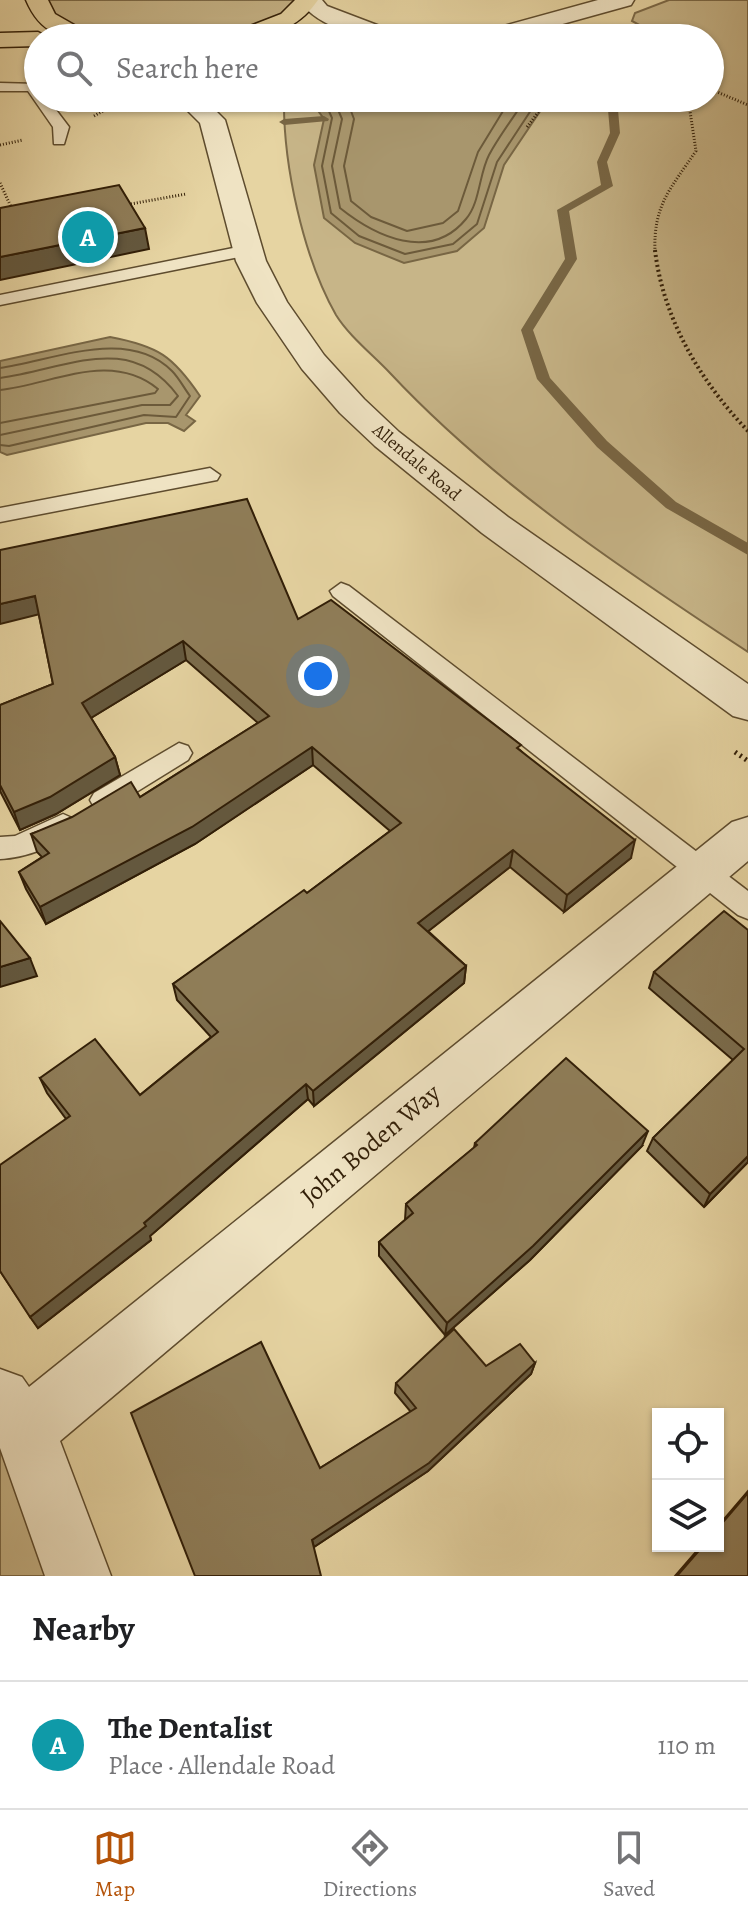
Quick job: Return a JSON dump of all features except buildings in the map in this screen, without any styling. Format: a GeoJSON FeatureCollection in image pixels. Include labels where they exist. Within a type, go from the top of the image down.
{"type":"FeatureCollection","features":[{"type":"Feature","properties":{"kind":"main road"},"geometry":{"type":"LineString","coordinates":[[37,0],[45,18],[57,24]]}},
{"type":"Feature","properties":{"kind":"main road"},"geometry":{"type":"LineString","coordinates":[[278,24],[289,19],[309,0]]}},
{"type":"Feature","properties":{"kind":"main road"},"geometry":{"type":"LineString","coordinates":[[0,40],[24,39]]}},
{"type":"Feature","properties":{"kind":"street"},"geometry":{"type":"LineString","coordinates":[[309,0],[319,11],[353,24]]}},
{"type":"Feature","properties":{"kind":"street"},"geometry":{"type":"LineString","coordinates":[[536,24],[623,0]]}},
{"type":"Feature","properties":{"kind":"street","name":"Allendale Road"},"geometry":{"type":"LineString","coordinates":[[209,112],[248,250],[272,303],[323,373],[387,439],[495,525],[748,705]]}},
{"type":"Feature","properties":{"kind":"street","name":"John Boden Way"},"geometry":{"type":"LineString","coordinates":[[12,1414],[748,835]]}},
{"type":"Feature","properties":{"kind":"street"},"geometry":{"type":"LineString","coordinates":[[12,1414],[73,1555],[78,1576]]}},
{"type":"Feature","properties":{"kind":"lane"},"geometry":{"type":"LineString","coordinates":[[0,87],[24,87]]}},
{"type":"Feature","properties":{"kind":"lane"},"geometry":{"type":"LineString","coordinates":[[50,112],[61,127],[59,141]]}},
{"type":"Feature","properties":{"kind":"lane"},"geometry":{"type":"LineString","coordinates":[[0,300],[248,250]]}},
{"type":"Feature","properties":{"kind":"lane"},"geometry":{"type":"LineString","coordinates":[[0,515],[210,475]]}},
{"type":"Feature","properties":{"kind":"lane"},"geometry":{"type":"LineString","coordinates":[[341,591],[748,907]]}},
{"type":"Feature","properties":{"kind":"lane"},"geometry":{"type":"LineString","coordinates":[[0,848],[18,847],[54,830],[179,753]]}},
{"type":"Feature","properties":{"kind":"path"},"geometry":{"type":"LineString","coordinates":[[724,95],[748,105]]}},
{"type":"Feature","properties":{"kind":"path"},"geometry":{"type":"LineString","coordinates":[[527,127],[538,112]]}},
{"type":"Feature","properties":{"kind":"path"},"geometry":{"type":"LineString","coordinates":[[690,112],[696,151],[663,203],[654,226],[662,291],[678,329],[725,410],[748,431]]}},
{"type":"Feature","properties":{"kind":"path"},"geometry":{"type":"LineString","coordinates":[[0,183],[12,210]]}},
{"type":"Feature","properties":{"kind":"path"},"geometry":{"type":"LineString","coordinates":[[121,204],[172,197]]}},
{"type":"Feature","properties":{"kind":"shaded area"},"geometry":{"type":"Polygon","coordinates":[[[37,0],[307,0],[270,24],[62,24],[37,0]]]}},
{"type":"Feature","properties":{"kind":"shaded area"},"geometry":{"type":"Polygon","coordinates":[[[669,0],[748,0],[748,652],[607,557],[516,488],[472,452],[354,338],[341,323],[324,292],[305,238],[291,180],[285,112],[724,112],[724,24],[638,24],[632,21],[635,13],[669,0]]]}},
{"type":"Feature","properties":{"kind":"shaded area"},"geometry":{"type":"Polygon","coordinates":[[[0,1399],[78,1576],[0,1576],[0,1399]]]}},
{"type":"Feature","properties":{"kind":"water"},"geometry":{"type":"Polygon","coordinates":[[[319,112],[540,112],[504,165],[484,228],[457,251],[404,263],[355,243],[324,218],[314,165],[324,119],[319,112]]]}},
{"type":"Feature","properties":{"kind":"water"},"geometry":{"type":"Polygon","coordinates":[[[110,337],[141,344],[172,362],[200,396],[186,415],[195,421],[184,431],[168,423],[146,423],[7,455],[0,452],[0,361],[110,337]]]}},
{"type":"Feature","properties":{"kind":"waterway"},"geometry":{"type":"LineString","coordinates":[[613,112],[615,133],[602,162],[607,186],[563,210],[571,259],[527,330],[544,379],[602,444],[671,505],[748,550]]}},
{"type":"Feature","properties":{"kind":"waterway"},"geometry":{"type":"LineString","coordinates":[[284,122],[324,119]]}},
{"type":"Feature","properties":{"kind":"place","name":"The Dentalist"},"geometry":{"type":"Point","coordinates":[88,237]}}]}
